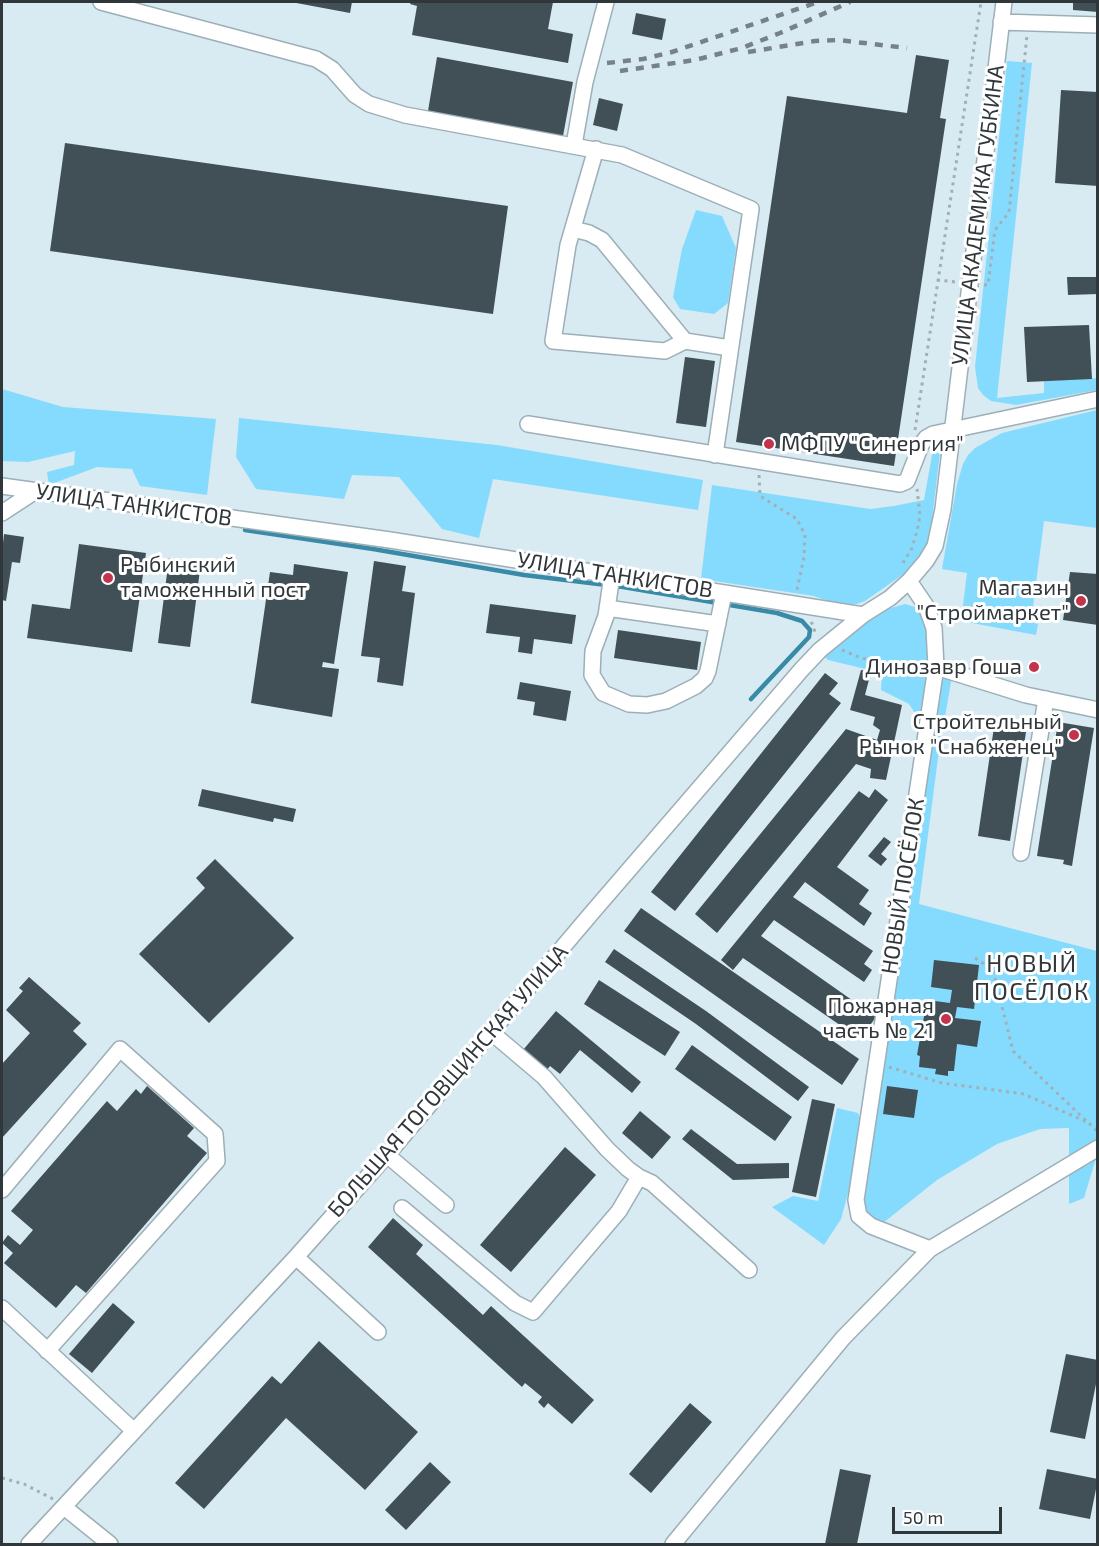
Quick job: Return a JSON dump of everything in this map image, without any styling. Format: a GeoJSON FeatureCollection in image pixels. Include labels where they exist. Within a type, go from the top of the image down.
{"type":"FeatureCollection","features":[{"type":"Feature","properties":{"kind":"street"},"geometry":{"type":"LineString","coordinates":[[101,2],[316,59],[332,69],[355,95],[369,104],[405,115],[622,155],[751,209],[714,455]]}},
{"type":"Feature","properties":{"kind":"street"},"geometry":{"type":"LineString","coordinates":[[573,145],[585,82],[606,2]]}},
{"type":"Feature","properties":{"kind":"street","name":"УЛИЦА АКАДЕМИКА ГУБКИНА"},"geometry":{"type":"LineString","coordinates":[[952,429],[1004,2]]}},
{"type":"Feature","properties":{"kind":"street"},"geometry":{"type":"LineString","coordinates":[[1001,22],[1098,25]]}},
{"type":"Feature","properties":{"kind":"street"},"geometry":{"type":"LineString","coordinates":[[596,150],[568,245],[553,341],[665,351],[685,341],[730,348]]}},
{"type":"Feature","properties":{"kind":"street"},"geometry":{"type":"LineString","coordinates":[[573,229],[589,233],[602,240],[685,341]]}},
{"type":"Feature","properties":{"kind":"street"},"geometry":{"type":"LineString","coordinates":[[528,424],[900,484],[907,481],[926,438],[933,434],[1098,399]]}},
{"type":"Feature","properties":{"kind":"street"},"geometry":{"type":"LineString","coordinates":[[863,615],[890,598],[904,576],[926,561],[937,538],[952,429]]}},
{"type":"Feature","properties":{"kind":"street","name":"УЛИЦА ТАНКИСТОВ"},"geometry":{"type":"LineString","coordinates":[[2,486],[390,540],[863,615]]}},
{"type":"Feature","properties":{"kind":"street"},"geometry":{"type":"LineString","coordinates":[[2,513],[34,492]]}},
{"type":"Feature","properties":{"kind":"street"},"geometry":{"type":"LineString","coordinates":[[612,574],[607,608],[593,651],[592,675],[603,693],[629,704],[647,705],[666,700],[702,681],[708,671],[724,593]]}},
{"type":"Feature","properties":{"kind":"street","name":"НОВЫЙ ПОСЁЛОК"},"geometry":{"type":"LineString","coordinates":[[904,576],[926,606],[934,628],[936,667],[856,1200],[859,1216],[871,1226],[930,1249]]}},
{"type":"Feature","properties":{"kind":"street"},"geometry":{"type":"LineString","coordinates":[[607,608],[718,624]]}},
{"type":"Feature","properties":{"kind":"street","name":"БОЛЬШАЯ ТОГОВЩИНСКАЯ УЛИЦА"},"geometry":{"type":"LineString","coordinates":[[29,1545],[296,1257],[387,1155],[802,669],[820,650],[863,615]]}},
{"type":"Feature","properties":{"kind":"street"},"geometry":{"type":"LineString","coordinates":[[936,667],[1046,699],[1098,710]]}},
{"type":"Feature","properties":{"kind":"street"},"geometry":{"type":"LineString","coordinates":[[1021,853],[1046,699]]}},
{"type":"Feature","properties":{"kind":"street"},"geometry":{"type":"LineString","coordinates":[[492,1033],[544,1077],[608,1149],[639,1177],[652,1183],[749,1270]]}},
{"type":"Feature","properties":{"kind":"street"},"geometry":{"type":"LineString","coordinates":[[2,1190],[120,1049],[215,1134],[217,1161],[48,1351]]}},
{"type":"Feature","properties":{"kind":"street"},"geometry":{"type":"LineString","coordinates":[[673,1545],[843,1338],[930,1249],[1098,1148]]}},
{"type":"Feature","properties":{"kind":"street"},"geometry":{"type":"LineString","coordinates":[[387,1155],[446,1205]]}},
{"type":"Feature","properties":{"kind":"street"},"geometry":{"type":"LineString","coordinates":[[402,1208],[515,1304],[533,1312],[619,1211],[639,1177]]}},
{"type":"Feature","properties":{"kind":"street"},"geometry":{"type":"LineString","coordinates":[[296,1257],[378,1332]]}},
{"type":"Feature","properties":{"kind":"street"},"geometry":{"type":"LineString","coordinates":[[2,1308],[134,1431]]}},
{"type":"Feature","properties":{"kind":"street"},"geometry":{"type":"LineString","coordinates":[[64,1507],[110,1545]]}},
{"type":"Feature","properties":{"kind":"path"},"geometry":{"type":"LineString","coordinates":[[914,436],[981,2]]}},
{"type":"Feature","properties":{"kind":"path"},"geometry":{"type":"LineString","coordinates":[[937,280],[988,285],[995,230],[1009,212],[1028,23]]}},
{"type":"Feature","properties":{"kind":"path"},"geometry":{"type":"LineString","coordinates":[[904,576],[920,516],[913,467]]}},
{"type":"Feature","properties":{"kind":"path"},"geometry":{"type":"LineString","coordinates":[[975,958],[993,970],[1013,1051],[1098,1132]]}},
{"type":"Feature","properties":{"kind":"path"},"geometry":{"type":"LineString","coordinates":[[876,1062],[942,1083],[1024,1094],[1091,1124]]}},
{"type":"Feature","properties":{"kind":"path"},"geometry":{"type":"LineString","coordinates":[[2,1478],[24,1484],[64,1507]]}},
{"type":"Feature","properties":{"kind":"shaded area"},"geometry":{"type":"Polygon","coordinates":[[[1007,61],[1032,63],[997,398],[1044,393],[1044,381],[1098,378],[1097,390],[1016,405],[991,401],[983,395],[978,388],[975,367],[1007,61]]]}},
{"type":"Feature","properties":{"kind":"shaded area"},"geometry":{"type":"Polygon","coordinates":[[[696,210],[722,216],[736,248],[728,303],[714,314],[680,309],[673,297],[682,249],[696,210]]]}},
{"type":"Feature","properties":{"kind":"shaded area"},"geometry":{"type":"Polygon","coordinates":[[[2,389],[63,407],[216,419],[207,495],[140,486],[132,469],[97,467],[49,485],[47,472],[74,465],[75,451],[28,462],[2,461],[2,389]]]}},
{"type":"Feature","properties":{"kind":"shaded area"},"geometry":{"type":"Polygon","coordinates":[[[1097,410],[1097,528],[1044,521],[1031,622],[1038,624],[1036,635],[961,621],[967,573],[942,569],[957,484],[968,455],[975,448],[1002,433],[1097,410]]]}},
{"type":"Feature","properties":{"kind":"shaded area"},"geometry":{"type":"Polygon","coordinates":[[[239,418],[497,445],[703,480],[698,510],[493,479],[479,538],[442,529],[399,477],[352,475],[344,499],[256,489],[236,457],[239,418]]]}},
{"type":"Feature","properties":{"kind":"shaded area"},"geometry":{"type":"Polygon","coordinates":[[[934,444],[941,444],[931,528],[927,543],[922,553],[905,573],[865,601],[857,604],[835,604],[814,596],[701,579],[712,485],[870,509],[894,506],[924,500],[934,444]]]}},
{"type":"Feature","properties":{"kind":"shaded area"},"geometry":{"type":"Polygon","coordinates":[[[905,604],[915,607],[924,617],[928,629],[930,665],[920,721],[909,704],[881,690],[882,673],[828,660],[823,655],[839,640],[884,610],[905,604]]]}},
{"type":"Feature","properties":{"kind":"shaded area"},"geometry":{"type":"Polygon","coordinates":[[[952,676],[938,758],[919,904],[1097,951],[1097,1143],[1069,1160],[1069,1128],[1040,1129],[997,1144],[937,1180],[883,1223],[869,1216],[864,1210],[862,1199],[939,683],[943,677],[952,676]]]}},
{"type":"Feature","properties":{"kind":"shaded area"},"geometry":{"type":"Polygon","coordinates":[[[837,1108],[858,1113],[860,1119],[851,1182],[841,1219],[824,1245],[772,1207],[793,1196],[818,1201],[837,1108]]]}},
{"type":"Feature","properties":{"kind":"shaded area"},"geometry":{"type":"Polygon","coordinates":[[[1097,1155],[1084,1198],[1069,1204],[1069,1170],[1097,1155]]]}},
{"type":"Feature","properties":{"kind":"building"},"geometry":{"type":"Polygon","coordinates":[[[291,2],[352,2],[350,13],[291,2]]]}},
{"type":"Feature","properties":{"kind":"building"},"geometry":{"type":"Polygon","coordinates":[[[411,2],[553,2],[548,29],[573,34],[568,63],[412,35],[417,6],[410,4],[411,2]]]}},
{"type":"Feature","properties":{"kind":"building"},"geometry":{"type":"Polygon","coordinates":[[[1073,2],[1098,2],[1098,12],[1073,10],[1073,2]]]}},
{"type":"Feature","properties":{"kind":"building"},"geometry":{"type":"Polygon","coordinates":[[[636,13],[666,19],[662,40],[632,34],[636,13]]]}},
{"type":"Feature","properties":{"kind":"building"},"geometry":{"type":"Polygon","coordinates":[[[916,55],[949,60],[940,118],[946,119],[894,466],[736,442],[787,96],[907,113],[916,55]]]}},
{"type":"Feature","properties":{"kind":"building"},"geometry":{"type":"Polygon","coordinates":[[[437,57],[573,82],[563,136],[428,111],[437,57]]]}},
{"type":"Feature","properties":{"kind":"building"},"geometry":{"type":"Polygon","coordinates":[[[1061,90],[1098,92],[1098,186],[1055,183],[1061,90]]]}},
{"type":"Feature","properties":{"kind":"building"},"geometry":{"type":"Polygon","coordinates":[[[599,98],[623,104],[617,131],[593,125],[599,98]]]}},
{"type":"Feature","properties":{"kind":"building"},"geometry":{"type":"Polygon","coordinates":[[[65,143],[508,206],[493,314],[50,251],[65,143]]]}},
{"type":"Feature","properties":{"kind":"building"},"geometry":{"type":"Polygon","coordinates":[[[1067,277],[1098,277],[1098,294],[1068,295],[1067,277]]]}},
{"type":"Feature","properties":{"kind":"building"},"geometry":{"type":"Polygon","coordinates":[[[1089,325],[1092,379],[1027,382],[1024,327],[1089,325]]]}},
{"type":"Feature","properties":{"kind":"building"},"geometry":{"type":"Polygon","coordinates":[[[685,357],[715,361],[706,427],[676,423],[685,357]]]}},
{"type":"Feature","properties":{"kind":"building"},"geometry":{"type":"Polygon","coordinates":[[[4,534],[24,537],[20,563],[12,562],[6,601],[2,600],[4,534]]]}},
{"type":"Feature","properties":{"kind":"building","name":"Рыбинский таможенный пост"},"geometry":{"type":"Polygon","coordinates":[[[79,544],[146,553],[132,652],[27,638],[32,604],[70,609],[79,544]]]}},
{"type":"Feature","properties":{"kind":"building"},"geometry":{"type":"Polygon","coordinates":[[[169,558],[201,562],[190,647],[158,643],[169,558]]]}},
{"type":"Feature","properties":{"kind":"building"},"geometry":{"type":"Polygon","coordinates":[[[374,561],[406,566],[402,591],[415,593],[403,686],[377,682],[380,658],[361,656],[374,561]]]}},
{"type":"Feature","properties":{"kind":"building"},"geometry":{"type":"Polygon","coordinates":[[[294,564],[348,572],[334,664],[323,662],[322,667],[339,669],[332,717],[251,703],[270,572],[293,575],[294,564]]]}},
{"type":"Feature","properties":{"kind":"building","name":"Магазин \"Строймаркет\""},"geometry":{"type":"Polygon","coordinates":[[[1070,572],[1098,574],[1098,625],[1063,620],[1070,572]]]}},
{"type":"Feature","properties":{"kind":"building"},"geometry":{"type":"Polygon","coordinates":[[[490,604],[576,615],[572,644],[534,639],[532,654],[518,652],[520,637],[486,633],[490,604]]]}},
{"type":"Feature","properties":{"kind":"building"},"geometry":{"type":"Polygon","coordinates":[[[618,630],[701,642],[697,670],[614,658],[618,630]]]}},
{"type":"Feature","properties":{"kind":"building"},"geometry":{"type":"Polygon","coordinates":[[[861,670],[871,672],[865,695],[902,705],[886,780],[870,778],[871,769],[856,764],[717,933],[695,914],[846,729],[877,740],[880,730],[873,725],[875,717],[850,710],[861,670]]]}},
{"type":"Feature","properties":{"kind":"building"},"geometry":{"type":"Polygon","coordinates":[[[825,673],[838,683],[829,694],[841,703],[675,911],[651,892],[825,673]]]}},
{"type":"Feature","properties":{"kind":"building"},"geometry":{"type":"Polygon","coordinates":[[[520,682],[571,691],[566,721],[533,715],[535,702],[517,699],[520,682]]]}},
{"type":"Feature","properties":{"kind":"building"},"geometry":{"type":"Polygon","coordinates":[[[1058,722],[1094,728],[1072,866],[1063,864],[1064,860],[1037,856],[1058,722]]]}},
{"type":"Feature","properties":{"kind":"building"},"geometry":{"type":"Polygon","coordinates":[[[994,727],[1026,732],[1010,841],[978,836],[994,727]]]}},
{"type":"Feature","properties":{"kind":"building"},"geometry":{"type":"Polygon","coordinates":[[[202,789],[296,809],[293,822],[274,818],[273,822],[198,806],[202,789]]]}},
{"type":"Feature","properties":{"kind":"building"},"geometry":{"type":"Polygon","coordinates":[[[875,789],[888,800],[837,867],[869,890],[859,904],[872,913],[864,926],[805,882],[793,897],[873,951],[864,964],[872,970],[864,982],[774,920],[761,936],[876,1017],[860,1039],[743,958],[733,970],[721,960],[859,791],[869,798],[875,789]]]}},
{"type":"Feature","properties":{"kind":"building"},"geometry":{"type":"Polygon","coordinates":[[[884,837],[891,842],[881,854],[887,859],[881,866],[868,856],[884,837]]]}},
{"type":"Feature","properties":{"kind":"building"},"geometry":{"type":"Polygon","coordinates":[[[215,859],[294,938],[209,1023],[139,954],[205,888],[196,878],[215,859]]]}},
{"type":"Feature","properties":{"kind":"building"},"geometry":{"type":"Polygon","coordinates":[[[641,908],[859,1059],[842,1085],[624,931],[641,908]]]}},
{"type":"Feature","properties":{"kind":"building"},"geometry":{"type":"Polygon","coordinates":[[[614,949],[706,1011],[809,1087],[798,1101],[696,1024],[605,962],[614,949]]]}},
{"type":"Feature","properties":{"kind":"building","name":"Пожарная часть № 21"},"geometry":{"type":"Polygon","coordinates":[[[934,960],[979,965],[974,1009],[957,1007],[955,1018],[981,1021],[977,1047],[957,1044],[954,1071],[948,1071],[948,1076],[935,1074],[936,1069],[919,1067],[920,1056],[917,1055],[927,1000],[950,1003],[952,990],[931,987],[934,960]]]}},
{"type":"Feature","properties":{"kind":"building"},"geometry":{"type":"Polygon","coordinates":[[[29,977],[81,1023],[73,1031],[87,1044],[2,1138],[2,1064],[30,1033],[6,1010],[23,991],[19,988],[29,977]]]}},
{"type":"Feature","properties":{"kind":"building"},"geometry":{"type":"Polygon","coordinates":[[[599,980],[680,1032],[665,1056],[584,1004],[599,980]]]}},
{"type":"Feature","properties":{"kind":"building"},"geometry":{"type":"Polygon","coordinates":[[[556,1011],[641,1082],[632,1093],[580,1050],[560,1074],[550,1066],[547,1070],[523,1050],[556,1011]]]}},
{"type":"Feature","properties":{"kind":"building"},"geometry":{"type":"Polygon","coordinates":[[[692,1045],[792,1117],[775,1141],[675,1069],[692,1045]]]}},
{"type":"Feature","properties":{"kind":"building"},"geometry":{"type":"Polygon","coordinates":[[[147,1086],[194,1128],[187,1136],[207,1153],[86,1293],[76,1285],[56,1308],[4,1263],[13,1253],[2,1243],[8,1235],[20,1245],[33,1230],[11,1211],[107,1101],[117,1111],[136,1089],[141,1094],[147,1086]]]}},
{"type":"Feature","properties":{"kind":"building"},"geometry":{"type":"Polygon","coordinates":[[[887,1086],[918,1090],[914,1118],[883,1114],[887,1086]]]}},
{"type":"Feature","properties":{"kind":"building"},"geometry":{"type":"Polygon","coordinates":[[[812,1099],[835,1104],[816,1197],[792,1192],[812,1099]]]}},
{"type":"Feature","properties":{"kind":"building"},"geometry":{"type":"Polygon","coordinates":[[[640,1111],[671,1137],[652,1159],[622,1133],[640,1111]]]}},
{"type":"Feature","properties":{"kind":"building"},"geometry":{"type":"Polygon","coordinates":[[[691,1129],[737,1164],[789,1163],[789,1178],[733,1180],[682,1139],[691,1129]]]}},
{"type":"Feature","properties":{"kind":"building"},"geometry":{"type":"Polygon","coordinates":[[[565,1147],[596,1175],[511,1272],[480,1245],[565,1147]]]}},
{"type":"Feature","properties":{"kind":"building"},"geometry":{"type":"Polygon","coordinates":[[[393,1218],[423,1245],[416,1254],[483,1315],[491,1306],[594,1400],[572,1424],[548,1403],[544,1408],[538,1402],[542,1397],[525,1383],[522,1387],[368,1247],[393,1218]]]}},
{"type":"Feature","properties":{"kind":"building"},"geometry":{"type":"Polygon","coordinates":[[[113,1303],[135,1322],[92,1373],[69,1354],[113,1303]]]}},
{"type":"Feature","properties":{"kind":"building"},"geometry":{"type":"Polygon","coordinates":[[[319,1341],[418,1432],[365,1490],[286,1418],[204,1509],[175,1483],[272,1376],[281,1384],[319,1341]]]}},
{"type":"Feature","properties":{"kind":"building"},"geometry":{"type":"Polygon","coordinates":[[[1066,1354],[1098,1360],[1098,1374],[1085,1439],[1050,1432],[1066,1354]]]}},
{"type":"Feature","properties":{"kind":"building"},"geometry":{"type":"Polygon","coordinates":[[[690,1403],[712,1422],[651,1493],[629,1474],[690,1403]]]}},
{"type":"Feature","properties":{"kind":"building"},"geometry":{"type":"Polygon","coordinates":[[[430,1462],[451,1482],[406,1530],[385,1510],[430,1462]]]}},
{"type":"Feature","properties":{"kind":"building"},"geometry":{"type":"Polygon","coordinates":[[[840,1469],[871,1475],[857,1544],[825,1544],[840,1469]]]}},
{"type":"Feature","properties":{"kind":"building"},"geometry":{"type":"Polygon","coordinates":[[[1047,1469],[1098,1479],[1090,1519],[1039,1509],[1047,1469]]]}},
{"type":"Feature","properties":{"kind":"waterway"},"geometry":{"type":"LineString","coordinates":[[245,530],[524,575],[623,587],[777,613],[802,621],[810,630],[809,637],[751,699]]}},
{"type":"Feature","properties":{"kind":"railway"},"geometry":{"type":"LineString","coordinates":[[607,63],[643,59],[672,52],[818,2]]}},
{"type":"Feature","properties":{"kind":"railway"},"geometry":{"type":"LineString","coordinates":[[620,71],[695,60],[742,48],[850,2]]}},
{"type":"Feature","properties":{"kind":"railway"},"geometry":{"type":"LineString","coordinates":[[748,52],[815,41],[838,40],[907,48]]}},
{"type":"Feature","properties":{"kind":"place","name":"МФПУ \"Синергия\""},"geometry":{"type":"Point","coordinates":[769,444]}},
{"type":"Feature","properties":{"kind":"place","name":"Рыбинский таможенный пост"},"geometry":{"type":"Point","coordinates":[108,578]}},
{"type":"Feature","properties":{"kind":"place","name":"Магазин \"Строймаркет\""},"geometry":{"type":"Point","coordinates":[1081,601]}},
{"type":"Feature","properties":{"kind":"place","name":"Динозавр Гоша"},"geometry":{"type":"Point","coordinates":[1034,667]}},
{"type":"Feature","properties":{"kind":"place","name":"Стройтельный Рынок \"Снабженец\""},"geometry":{"type":"Point","coordinates":[1074,735]}},
{"type":"Feature","properties":{"kind":"place","name":"Пожарная часть № 21"},"geometry":{"type":"Point","coordinates":[946,1019]}},
{"type":"Feature","properties":{"kind":"district","name":"НОВЫЙ ПОСЁЛОК"},"geometry":{"type":"Point","coordinates":[1032,978]}}]}
